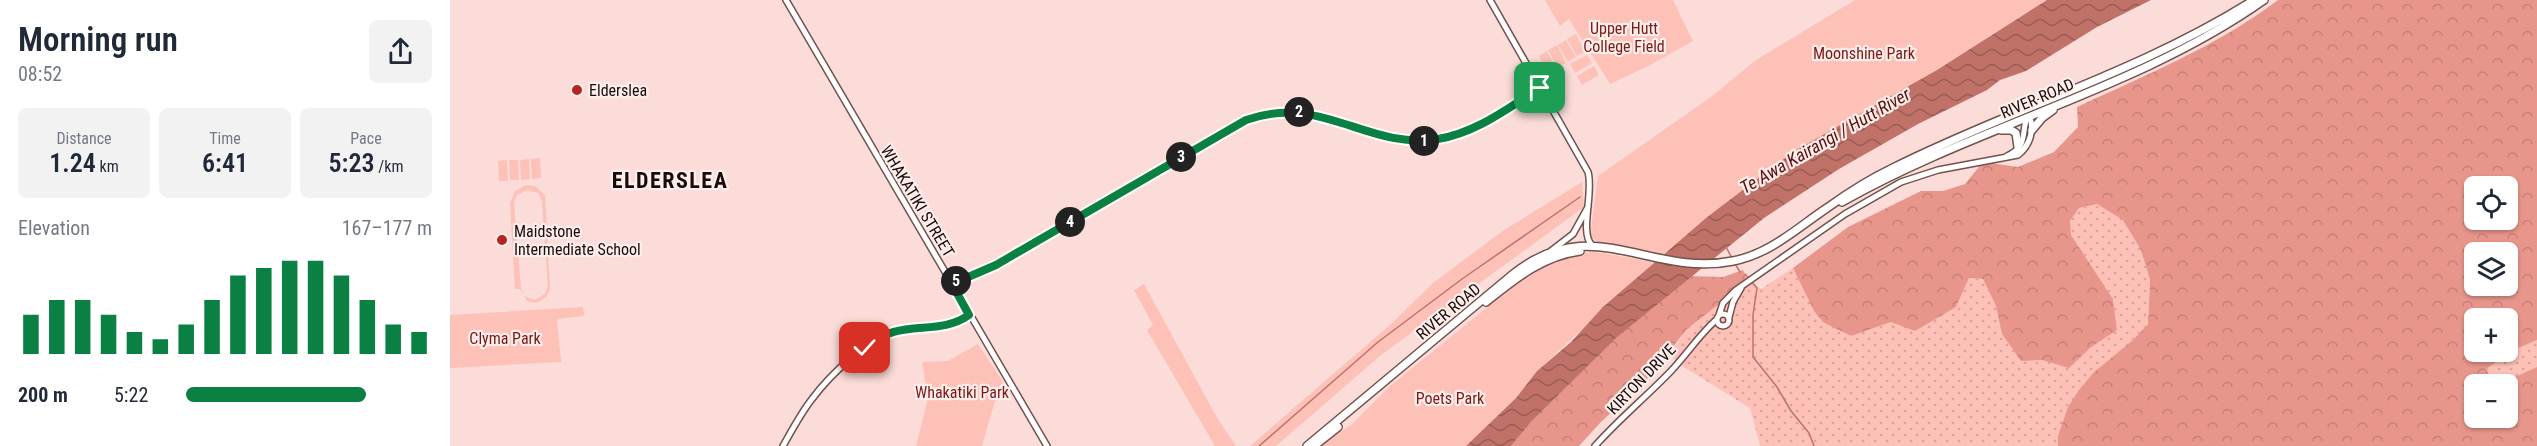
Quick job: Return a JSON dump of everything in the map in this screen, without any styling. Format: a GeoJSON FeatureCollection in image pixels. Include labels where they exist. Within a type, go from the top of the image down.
{"type":"FeatureCollection","features":[{"type":"Feature","properties":{"kind":"highway","name":"RIVER ROAD"},"geometry":{"type":"LineString","coordinates":[[1307,446],[1521,267],[1549,253],[1592,245],[1700,265],[1746,258],[1772,246],[1877,176],[1988,124],[2112,75],[2186,40],[2254,0]]}},
{"type":"Feature","properties":{"kind":"highway","name":"RIVER ROAD"},"geometry":{"type":"LineString","coordinates":[[1817,216],[1893,175],[2134,72],[2210,34],[2264,0]]}},
{"type":"Feature","properties":{"kind":"highway"},"geometry":{"type":"LineString","coordinates":[[2032,130],[2046,114],[2134,72]]}},
{"type":"Feature","properties":{"kind":"highway"},"geometry":{"type":"LineString","coordinates":[[1930,151],[2018,116],[2027,117],[2033,110],[2112,75]]}},
{"type":"Feature","properties":{"kind":"highway"},"geometry":{"type":"LineString","coordinates":[[1996,131],[2007,130],[2016,133],[2018,147]]}},
{"type":"Feature","properties":{"kind":"highway","name":"RIVER ROAD"},"geometry":{"type":"LineString","coordinates":[[1314,446],[1453,329],[1537,264],[1558,255],[1582,250],[1630,252]]}},
{"type":"Feature","properties":{"kind":"street","name":"WHAKATIKI STREET"},"geometry":{"type":"LineString","coordinates":[[786,0],[1047,446]]}},
{"type":"Feature","properties":{"kind":"street"},"geometry":{"type":"LineString","coordinates":[[1490,0],[1586,168],[1590,181],[1591,200],[1586,235],[1592,245]]}},
{"type":"Feature","properties":{"kind":"street"},"geometry":{"type":"LineString","coordinates":[[952,284],[989,269],[1230,129],[1261,115],[1288,111],[1306,113],[1394,138],[1428,140],[1448,137],[1473,128],[1540,88]]}},
{"type":"Feature","properties":{"kind":"street"},"geometry":{"type":"LineString","coordinates":[[2000,159],[2014,157],[2022,152],[2029,142],[2032,130],[2031,122],[2027,117]]}},
{"type":"Feature","properties":{"kind":"street"},"geometry":{"type":"LineString","coordinates":[[2000,159],[2018,147],[2024,138],[2027,117]]}},
{"type":"Feature","properties":{"kind":"street","name":"KIRTON DRIVE"},"geometry":{"type":"LineString","coordinates":[[1595,446],[1673,368],[1718,317],[1726,300],[1755,277],[1845,214],[1901,182],[1938,170],[2000,159]]}},
{"type":"Feature","properties":{"kind":"street"},"geometry":{"type":"LineString","coordinates":[[1549,253],[1573,234],[1582,221],[1591,200]]}},
{"type":"Feature","properties":{"kind":"street"},"geometry":{"type":"LineString","coordinates":[[1705,330],[1728,325],[1733,302],[1744,285]]}},
{"type":"Feature","properties":{"kind":"street"},"geometry":{"type":"LineString","coordinates":[[1721,326],[1718,317],[1724,313],[1729,317]]}},
{"type":"Feature","properties":{"kind":"street"},"geometry":{"type":"LineString","coordinates":[[783,446],[816,393],[868,344],[894,331],[949,325],[969,315]]}},
{"type":"Feature","properties":{"kind":"green space","name":"Upper Hutt College Field"},"geometry":{"type":"Polygon","coordinates":[[[1545,0],[1673,0],[1693,41],[1610,84],[1569,19],[1560,26],[1545,0]]]}},
{"type":"Feature","properties":{"kind":"green space","name":"Moonshine Park"},"geometry":{"type":"Polygon","coordinates":[[[1855,0],[2047,0],[1937,70],[1662,255],[1599,243],[1590,236],[1598,176],[1711,97],[1756,60],[1855,0]]]}},
{"type":"Feature","properties":{"kind":"green space"},"geometry":{"type":"Polygon","coordinates":[[[2278,0],[2537,0],[2537,340],[2518,348],[2518,308],[2464,308],[2464,362],[2496,362],[2486,369],[2489,374],[2464,374],[2464,428],[2518,428],[2518,376],[2537,367],[2537,446],[2058,446],[2058,436],[2068,407],[2079,390],[2094,372],[2133,340],[2148,324],[2150,280],[2141,250],[2123,220],[2097,204],[2079,208],[2070,221],[2071,235],[2113,299],[2117,330],[2090,348],[2069,368],[2042,360],[2021,361],[2002,334],[1996,306],[1983,279],[1969,278],[1956,307],[1915,331],[1891,322],[1851,336],[1823,322],[1814,311],[1793,268],[1848,227],[1921,191],[1943,191],[1965,184],[1983,162],[2018,167],[2054,152],[2078,127],[2077,107],[2180,59],[2231,32],[2278,0]]]}},
{"type":"Feature","properties":{"kind":"green space"},"geometry":{"type":"Polygon","coordinates":[[[1576,34],[1585,52],[1577,56],[1567,39],[1576,34]]]}},
{"type":"Feature","properties":{"kind":"green space"},"geometry":{"type":"Polygon","coordinates":[[[1566,40],[1576,57],[1568,62],[1558,45],[1566,40]]]}},
{"type":"Feature","properties":{"kind":"green space"},"geometry":{"type":"Polygon","coordinates":[[[1557,45],[1566,63],[1558,67],[1548,50],[1557,45]]]}},
{"type":"Feature","properties":{"kind":"green space"},"geometry":{"type":"Polygon","coordinates":[[[1547,51],[1557,68],[1548,73],[1539,56],[1547,51]]]}},
{"type":"Feature","properties":{"kind":"green space"},"geometry":{"type":"Polygon","coordinates":[[[1587,55],[1592,63],[1575,73],[1570,64],[1587,55]]]}},
{"type":"Feature","properties":{"kind":"green space"},"geometry":{"type":"Polygon","coordinates":[[[1594,66],[1599,75],[1582,85],[1577,76],[1594,66]]]}},
{"type":"Feature","properties":{"kind":"green space"},"geometry":{"type":"Polygon","coordinates":[[[540,158],[541,178],[532,179],[531,159],[540,158]]]}},
{"type":"Feature","properties":{"kind":"green space"},"geometry":{"type":"Polygon","coordinates":[[[529,159],[530,179],[521,180],[520,160],[529,159]]]}},
{"type":"Feature","properties":{"kind":"green space"},"geometry":{"type":"Polygon","coordinates":[[[507,160],[508,181],[499,181],[498,161],[507,160]]]}},
{"type":"Feature","properties":{"kind":"green space"},"geometry":{"type":"Polygon","coordinates":[[[509,160],[518,160],[519,180],[510,180],[509,160]]]}},
{"type":"Feature","properties":{"kind":"green space"},"geometry":{"type":"Polygon","coordinates":[[[1582,182],[1584,207],[1381,355],[1276,446],[1250,446],[1391,324],[1433,283],[1504,230],[1582,182]]]}},
{"type":"Feature","properties":{"kind":"green space"},"geometry":{"type":"Polygon","coordinates":[[[526,185],[535,186],[545,195],[550,289],[546,297],[536,303],[527,301],[524,296],[520,289],[515,289],[510,203],[515,191],[526,185]],[[527,190],[517,195],[514,203],[521,288],[524,296],[535,300],[545,294],[548,286],[542,201],[538,193],[527,190]]]}},
{"type":"Feature","properties":{"kind":"green space"},"geometry":{"type":"Polygon","coordinates":[[[2097,203],[2123,219],[2141,250],[2150,280],[2148,324],[2133,340],[2094,372],[2058,436],[2058,446],[1760,446],[1750,408],[1684,367],[1669,355],[1687,329],[1746,278],[1761,289],[1793,268],[1814,311],[1851,336],[1891,322],[1956,307],[1969,278],[1983,279],[1996,306],[2002,334],[2021,361],[2041,360],[2069,367],[2090,348],[2117,330],[2113,299],[2071,235],[2070,221],[2079,208],[2097,203]]]}},
{"type":"Feature","properties":{"kind":"green space","name":"Poets Park"},"geometry":{"type":"Polygon","coordinates":[[[1596,252],[1654,262],[1537,371],[1516,398],[1466,446],[1320,446],[1351,425],[1390,386],[1536,268],[1573,254],[1596,252]]]}},
{"type":"Feature","properties":{"kind":"green space"},"geometry":{"type":"Polygon","coordinates":[[[1743,270],[1746,278],[1719,304],[1687,329],[1650,376],[1579,446],[1511,446],[1531,422],[1616,337],[1690,276],[1723,277],[1743,270]]]}},
{"type":"Feature","properties":{"kind":"green space"},"geometry":{"type":"Polygon","coordinates":[[[1144,284],[1216,416],[1236,446],[1215,446],[1147,330],[1153,325],[1134,290],[1144,284]]]}},
{"type":"Feature","properties":{"kind":"green space","name":"Clyma Park"},"geometry":{"type":"Polygon","coordinates":[[[583,307],[584,316],[557,319],[561,362],[450,368],[450,315],[583,307]]]}},
{"type":"Feature","properties":{"kind":"green space"},"geometry":{"type":"Polygon","coordinates":[[[2537,340],[2537,367],[2518,376],[2489,374],[2486,369],[2496,362],[2518,362],[2518,348],[2537,340]]]}},
{"type":"Feature","properties":{"kind":"green space","name":"Whakatiki Park"},"geometry":{"type":"Polygon","coordinates":[[[978,344],[1003,382],[999,387],[982,446],[916,446],[928,398],[922,362],[948,361],[978,344]]]}},
{"type":"Feature","properties":{"kind":"water","name":"Te Awa Kairangi / Hutt River"},"geometry":{"type":"Polygon","coordinates":[[[2047,0],[2151,0],[2097,27],[2026,71],[2000,80],[1987,90],[1918,124],[1839,169],[1764,218],[1617,337],[1531,422],[1511,446],[1466,446],[1516,398],[1537,371],[1571,342],[1603,307],[1706,218],[1793,152],[1937,70],[2047,0]]]}},
{"type":"Feature","properties":{"kind":"waterway"},"geometry":{"type":"LineString","coordinates":[[1259,446],[1378,342],[1462,279],[1580,197]]}},
{"type":"Feature","properties":{"kind":"waterway"},"geometry":{"type":"LineString","coordinates":[[1726,247],[1732,258]]}},
{"type":"Feature","properties":{"kind":"waterway"},"geometry":{"type":"LineString","coordinates":[[1734,262],[1740,272]]}},
{"type":"Feature","properties":{"kind":"waterway"},"geometry":{"type":"LineString","coordinates":[[1745,274],[1757,288],[1753,315],[1753,357],[1809,433],[1814,446]]}},
{"type":"Feature","properties":{"kind":"place","name":"Elderslea"},"geometry":{"type":"Point","coordinates":[577,90]}},
{"type":"Feature","properties":{"kind":"place","name":"Maidstone Intermediate School"},"geometry":{"type":"Point","coordinates":[502,240]}},
{"type":"Feature","properties":{"kind":"district","name":"ELDERSLEA"},"geometry":{"type":"Point","coordinates":[670,180]}},
{"type":"Feature","properties":{"kind":"route"},"geometry":{"type":"LineString","coordinates":[[865,348],[881,336],[894,331],[914,327],[945,326],[969,315],[952,284],[996,265],[1246,120],[1288,111],[1319,115],[1394,138],[1414,141],[1441,139],[1481,124],[1540,88]]}}]}
